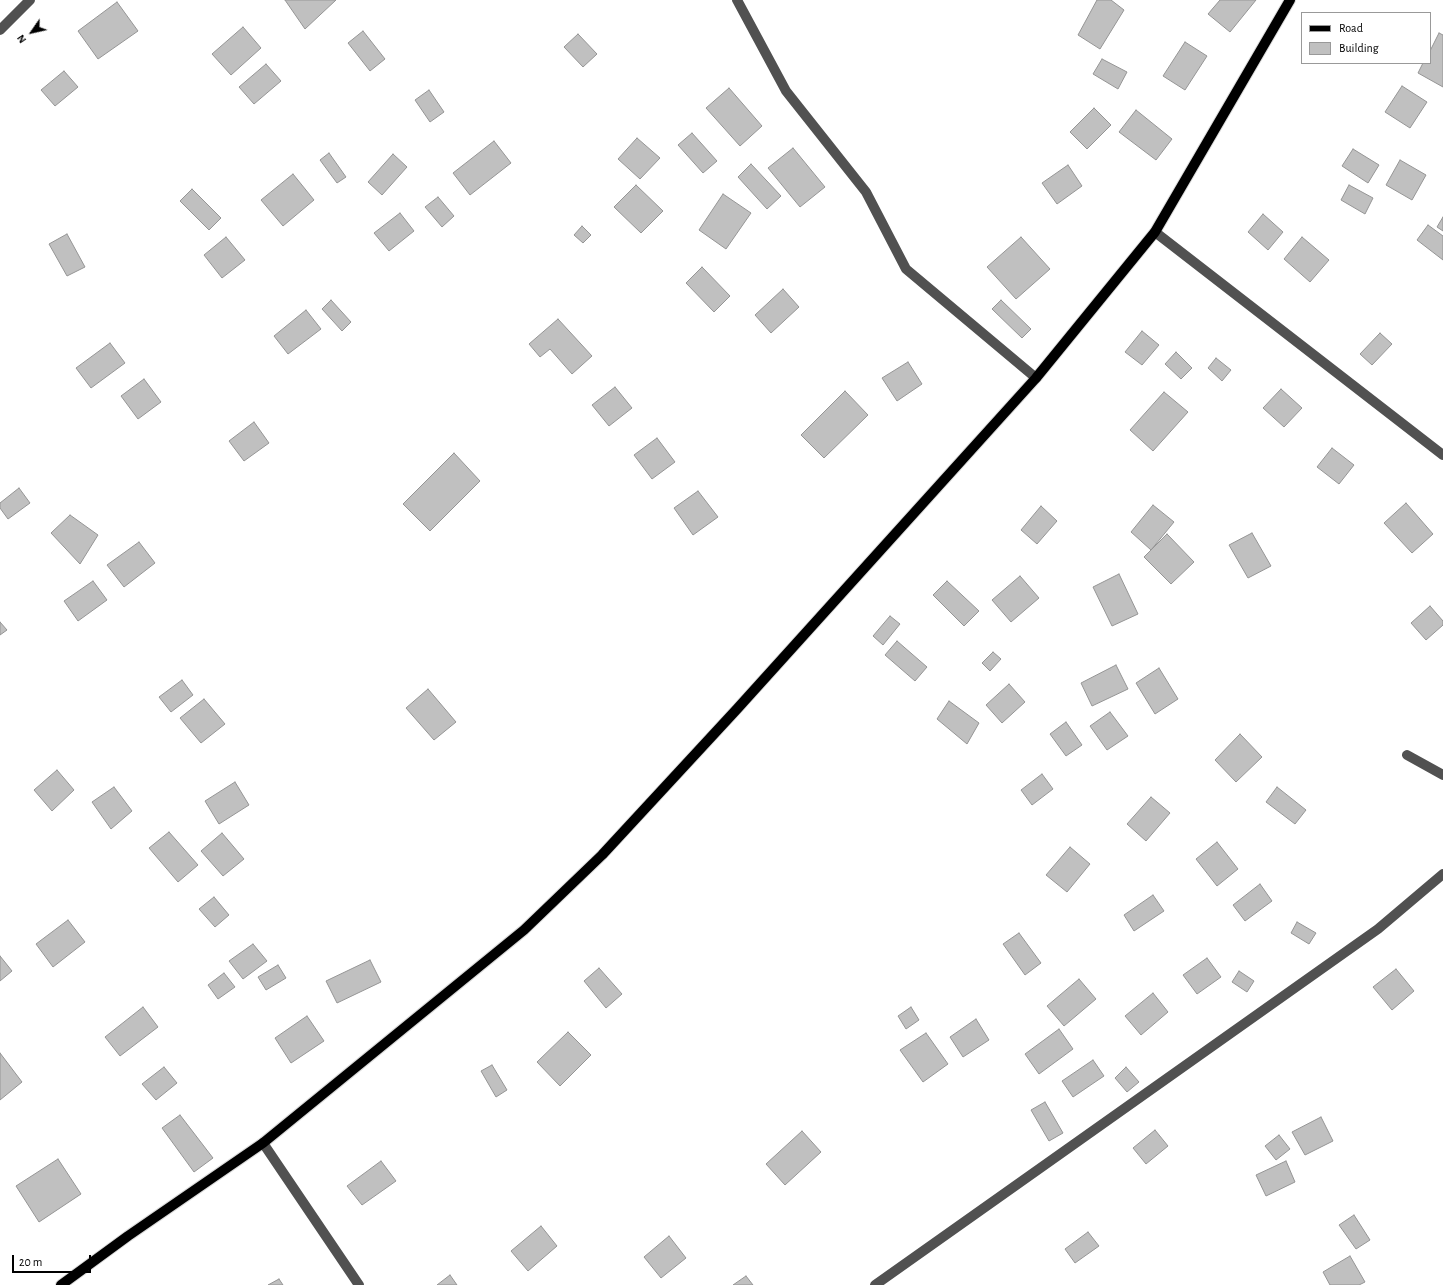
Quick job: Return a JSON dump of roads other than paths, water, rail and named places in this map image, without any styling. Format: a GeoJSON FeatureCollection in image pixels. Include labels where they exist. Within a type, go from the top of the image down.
{"type":"FeatureCollection","features":[{"type":"Feature","properties":{"kind":"main road"},"geometry":{"type":"LineString","coordinates":[[61,1285],[128,1236],[263,1143],[524,930],[602,855],[737,709],[1036,378],[1155,232],[1290,0]]}},
{"type":"Feature","properties":{"kind":"street"},"geometry":{"type":"LineString","coordinates":[[0,30],[30,0]]}},
{"type":"Feature","properties":{"kind":"street"},"geometry":{"type":"LineString","coordinates":[[737,0],[786,91],[866,192],[906,269],[1036,378]]}},
{"type":"Feature","properties":{"kind":"street"},"geometry":{"type":"LineString","coordinates":[[1155,232],[1443,455]]}},
{"type":"Feature","properties":{"kind":"street"},"geometry":{"type":"LineString","coordinates":[[1407,756],[1443,775]]}},
{"type":"Feature","properties":{"kind":"street"},"geometry":{"type":"LineString","coordinates":[[875,1285],[1378,929],[1443,874]]}},
{"type":"Feature","properties":{"kind":"street"},"geometry":{"type":"LineString","coordinates":[[263,1143],[359,1285]]}}]}
